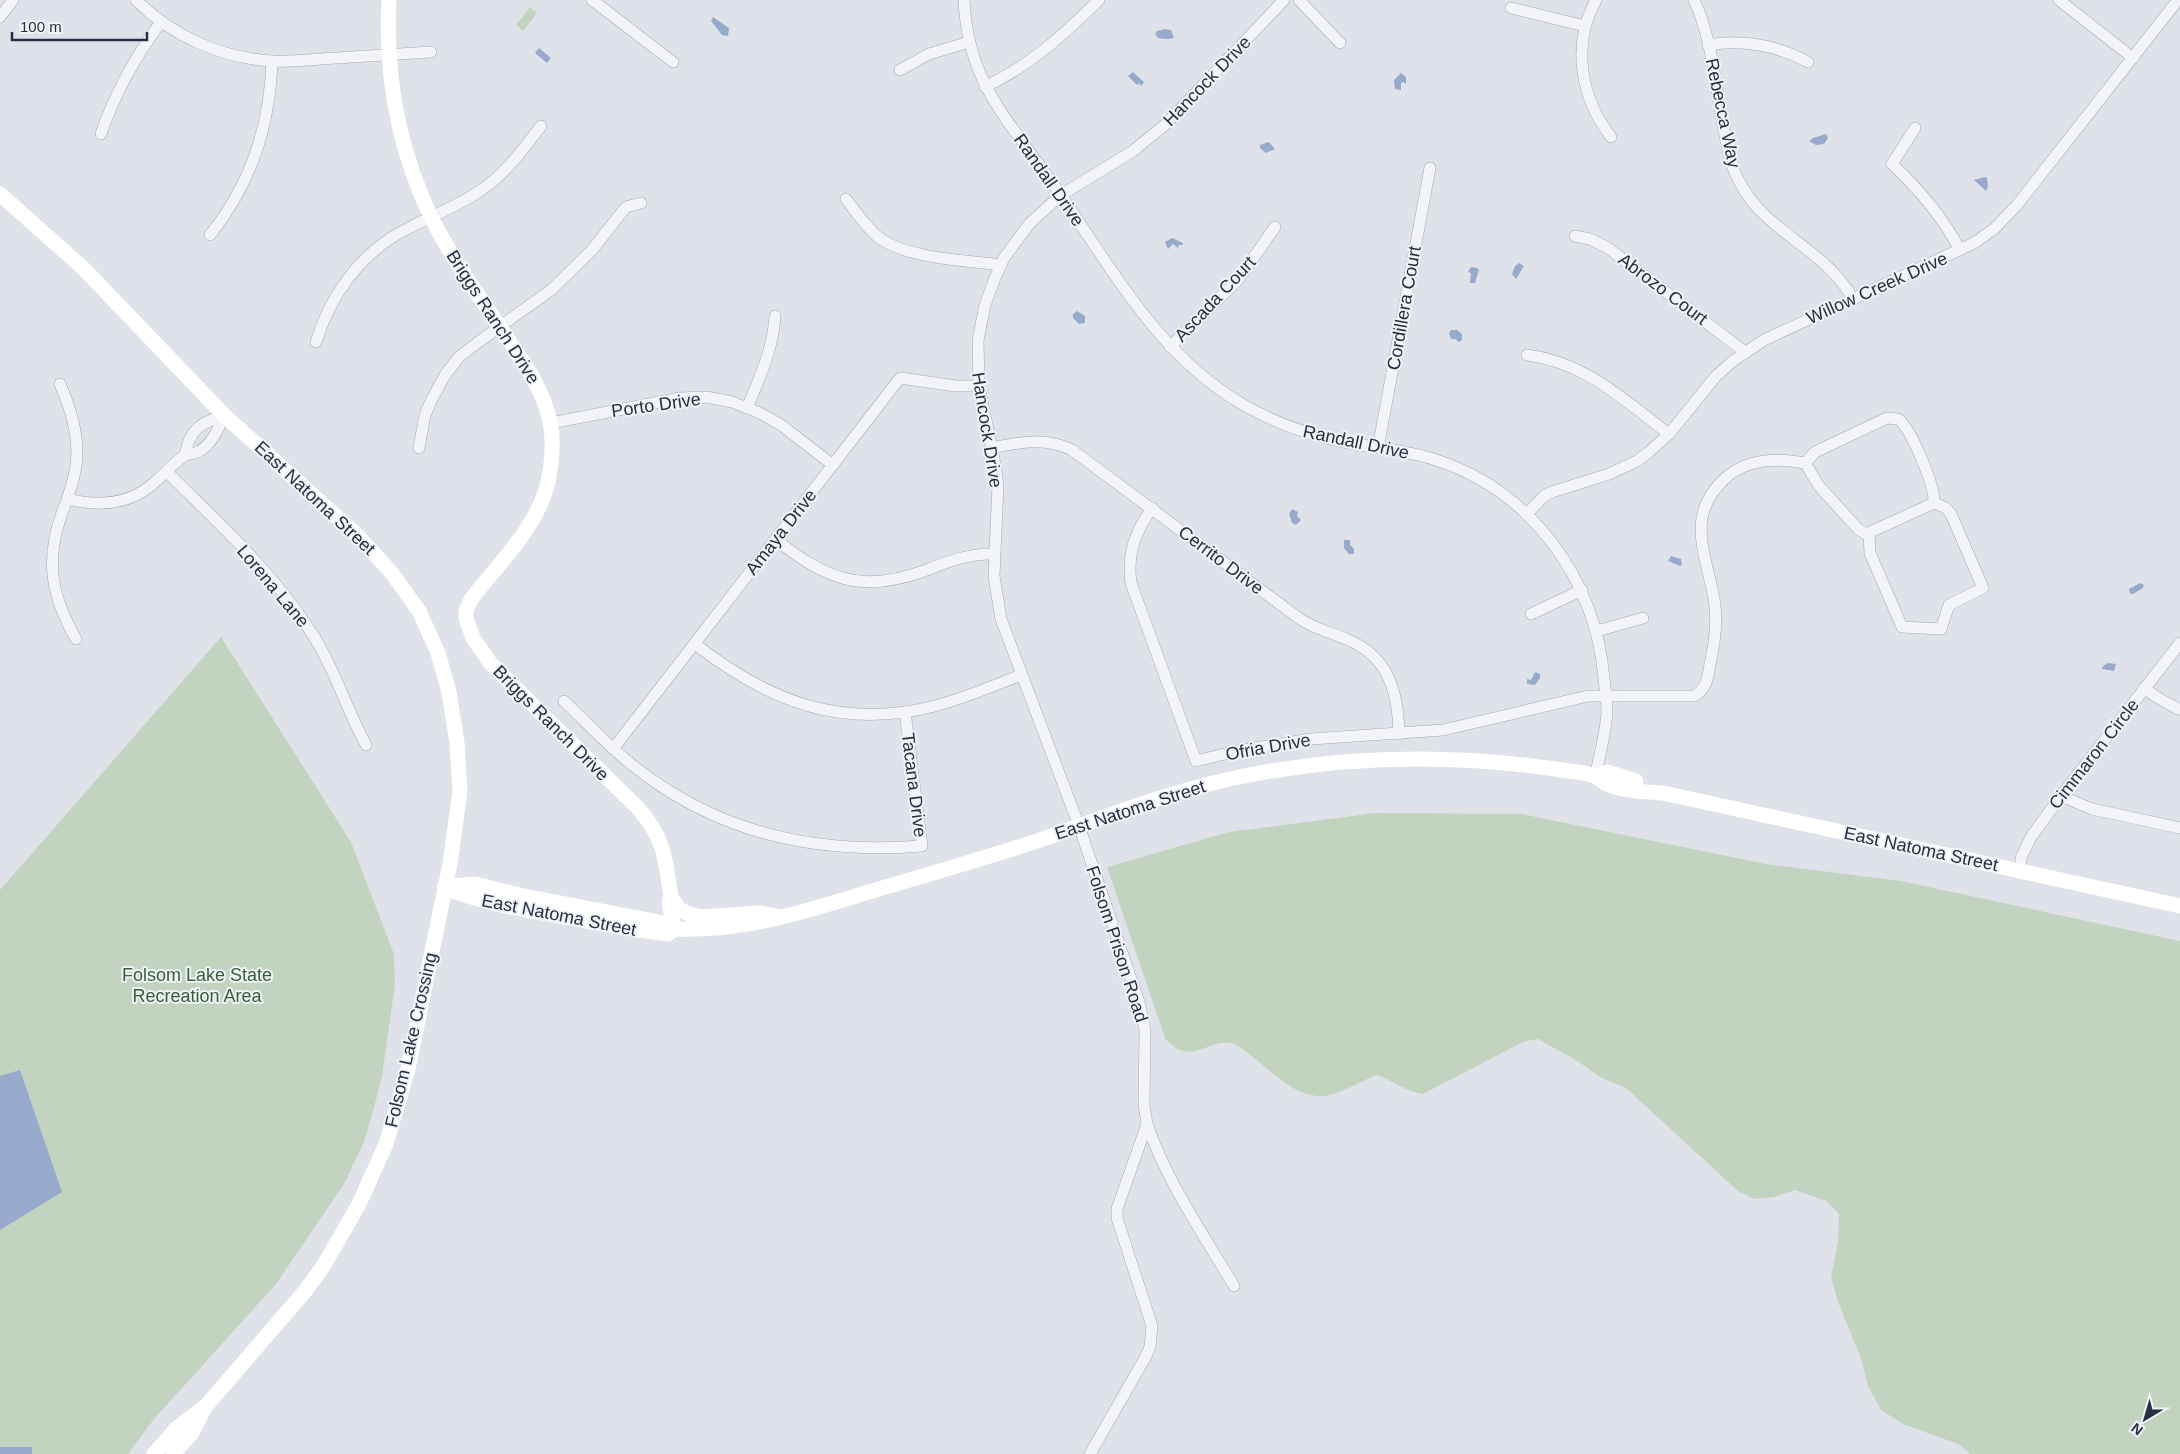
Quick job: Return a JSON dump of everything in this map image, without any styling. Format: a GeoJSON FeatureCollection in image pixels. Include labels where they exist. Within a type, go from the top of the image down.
{"type":"FeatureCollection","features":[{"type":"Feature","properties":{"kind":"main road","name":"Briggs Ranch Drive"},"geometry":{"type":"LineString","coordinates":[[388,0],[388,55],[396,114],[403,144],[431,216],[452,254],[534,379],[551,423],[550,468],[543,497],[537,511],[522,537],[472,598],[466,610],[466,618],[481,651],[502,676],[638,808],[656,830],[664,850],[671,897],[669,902],[674,929]]}},
{"type":"Feature","properties":{"kind":"main road","name":"East Natoma Street"},"geometry":{"type":"LineString","coordinates":[[0,194],[83,268],[224,415],[357,535],[392,572],[423,620],[438,653],[447,684],[457,743],[460,791],[444,887],[472,898],[539,913],[668,934],[674,929],[727,928],[784,918],[1011,849],[1155,799],[1196,787],[1238,777],[1323,764],[1409,759],[1452,760],[1569,771],[1595,776],[1607,784],[1640,792],[1663,793],[2180,906]]}},
{"type":"Feature","properties":{"kind":"main road","name":"Folsom Lake Crossing"},"geometry":{"type":"LineString","coordinates":[[154,1454],[177,1428],[206,1406],[306,1290],[324,1264],[359,1204],[386,1144],[399,1105],[424,995],[444,887]]}},
{"type":"Feature","properties":{"kind":"main road"},"geometry":{"type":"LineString","coordinates":[[671,897],[679,909],[691,916],[759,913],[784,918]]}},
{"type":"Feature","properties":{"kind":"main road","name":"Folsom Lake Crossing"},"geometry":{"type":"LineString","coordinates":[[173,1454],[192,1433],[206,1406]]}},
{"type":"Feature","properties":{"kind":"street"},"geometry":{"type":"LineString","coordinates":[[0,17],[13,0]]}},
{"type":"Feature","properties":{"kind":"street"},"geometry":{"type":"LineString","coordinates":[[136,0],[161,22],[188,38],[235,56],[272,61],[431,52]]}},
{"type":"Feature","properties":{"kind":"street"},"geometry":{"type":"LineString","coordinates":[[592,0],[673,62]]}},
{"type":"Feature","properties":{"kind":"street","name":"Randall Drive"},"geometry":{"type":"LineString","coordinates":[[964,0],[969,42],[985,87],[995,106],[1061,195],[1142,313],[1170,347],[1212,385],[1260,414],[1280,423],[1323,438],[1410,453],[1452,466],[1490,485],[1527,514],[1556,546],[1582,590],[1597,631],[1607,712],[1595,776]]}},
{"type":"Feature","properties":{"kind":"street"},"geometry":{"type":"LineString","coordinates":[[985,87],[1041,54],[1059,40],[1098,0]]}},
{"type":"Feature","properties":{"kind":"street","name":"Hancock Drive"},"geometry":{"type":"LineString","coordinates":[[1079,826],[1001,619],[994,576],[998,485],[979,386],[977,361],[980,326],[985,305],[1001,265],[1016,240],[1030,223],[1061,195],[1132,151],[1161,129],[1284,0]]}},
{"type":"Feature","properties":{"kind":"street"},"geometry":{"type":"LineString","coordinates":[[1299,0],[1340,43]]}},
{"type":"Feature","properties":{"kind":"street"},"geometry":{"type":"LineString","coordinates":[[1596,0],[1585,26],[1582,59],[1586,91],[1593,109],[1611,137]]}},
{"type":"Feature","properties":{"kind":"street","name":"Rebecca Way"},"geometry":{"type":"LineString","coordinates":[[1694,0],[1704,25],[1727,148],[1740,184],[1751,201],[1769,220],[1827,264],[1853,299]]}},
{"type":"Feature","properties":{"kind":"street"},"geometry":{"type":"LineString","coordinates":[[2059,0],[2133,58]]}},
{"type":"Feature","properties":{"kind":"street","name":"Willow Creek Drive"},"geometry":{"type":"LineString","coordinates":[[1527,514],[1544,496],[1552,492],[1609,474],[1637,461],[1669,434],[1716,376],[1745,352],[1777,333],[1960,250],[1994,229],[2006,218],[2178,0]]}},
{"type":"Feature","properties":{"kind":"street"},"geometry":{"type":"LineString","coordinates":[[1511,8],[1585,26]]}},
{"type":"Feature","properties":{"kind":"street"},"geometry":{"type":"LineString","coordinates":[[100,134],[126,74],[161,22]]}},
{"type":"Feature","properties":{"kind":"street"},"geometry":{"type":"LineString","coordinates":[[900,70],[929,54],[969,42]]}},
{"type":"Feature","properties":{"kind":"street"},"geometry":{"type":"LineString","coordinates":[[1708,45],[1723,42],[1753,43],[1783,50],[1808,62]]}},
{"type":"Feature","properties":{"kind":"street"},"geometry":{"type":"LineString","coordinates":[[210,235],[239,193],[258,150],[269,105],[272,61]]}},
{"type":"Feature","properties":{"kind":"street"},"geometry":{"type":"LineString","coordinates":[[316,342],[328,310],[337,293],[361,263],[385,242],[470,197],[496,179],[541,126]]}},
{"type":"Feature","properties":{"kind":"street"},"geometry":{"type":"LineString","coordinates":[[1915,128],[1892,164],[1931,203],[1949,229],[1960,250]]}},
{"type":"Feature","properties":{"kind":"street","name":"Cordillera Court"},"geometry":{"type":"LineString","coordinates":[[1378,448],[1430,168]]}},
{"type":"Feature","properties":{"kind":"street"},"geometry":{"type":"LineString","coordinates":[[846,199],[872,232],[894,247],[918,254],[1001,265]]}},
{"type":"Feature","properties":{"kind":"street"},"geometry":{"type":"LineString","coordinates":[[419,448],[425,415],[437,388],[445,375],[460,358],[533,304],[568,275],[626,207],[641,203]]}},
{"type":"Feature","properties":{"kind":"street","name":"Ascada Court"},"geometry":{"type":"LineString","coordinates":[[1170,347],[1238,280],[1275,227]]}},
{"type":"Feature","properties":{"kind":"street","name":"Abrozo Court"},"geometry":{"type":"LineString","coordinates":[[1576,236],[1590,239],[1608,248],[1745,352]]}},
{"type":"Feature","properties":{"kind":"street"},"geometry":{"type":"LineString","coordinates":[[747,408],[768,358],[773,338],[775,316]]}},
{"type":"Feature","properties":{"kind":"street"},"geometry":{"type":"LineString","coordinates":[[1527,355],[1556,360],[1584,372],[1669,434]]}},
{"type":"Feature","properties":{"kind":"street","name":"Amaya Drive"},"geometry":{"type":"LineString","coordinates":[[613,749],[900,378],[956,386],[979,386]]}},
{"type":"Feature","properties":{"kind":"street"},"geometry":{"type":"LineString","coordinates":[[60,384],[70,408],[77,446],[75,472],[54,544],[52,575],[60,607],[76,639]]}},
{"type":"Feature","properties":{"kind":"street","name":"Porto Drive"},"geometry":{"type":"LineString","coordinates":[[551,423],[680,398],[706,397],[732,402],[781,425],[833,465]]}},
{"type":"Feature","properties":{"kind":"street"},"geometry":{"type":"LineString","coordinates":[[185,454],[198,452],[217,434],[224,415]]}},
{"type":"Feature","properties":{"kind":"street"},"geometry":{"type":"LineString","coordinates":[[68,499],[101,504],[121,501],[144,491],[185,454],[188,439],[203,422],[224,415]]}},
{"type":"Feature","properties":{"kind":"street"},"geometry":{"type":"LineString","coordinates":[[1869,534],[1858,529],[1819,486],[1805,462],[1815,452],[1887,418],[1898,419],[1907,428],[1933,488],[1934,502]]}},
{"type":"Feature","properties":{"kind":"street","name":"Cerrito Drive"},"geometry":{"type":"LineString","coordinates":[[992,448],[1029,441],[1047,442],[1064,446],[1080,454],[1308,624],[1348,639],[1370,653],[1387,674],[1394,690],[1398,707],[1399,734]]}},
{"type":"Feature","properties":{"kind":"street","name":"Ofria Drive"},"geometry":{"type":"LineString","coordinates":[[1152,508],[1134,539],[1129,566],[1131,583],[1196,761],[1291,742],[1355,735],[1443,730],[1588,696],[1687,698],[1700,693],[1707,683],[1715,640],[1714,599],[1700,534],[1704,510],[1708,501],[1723,481],[1747,464],[1769,460],[1805,462]]}},
{"type":"Feature","properties":{"kind":"street","name":"Lorena Lane"},"geometry":{"type":"LineString","coordinates":[[167,472],[230,536],[298,612],[325,657],[366,744]]}},
{"type":"Feature","properties":{"kind":"street"},"geometry":{"type":"LineString","coordinates":[[1869,534],[1934,502]]}},
{"type":"Feature","properties":{"kind":"street"},"geometry":{"type":"LineString","coordinates":[[1869,534],[1870,553],[1902,627],[1941,630],[1949,606],[1983,588],[1951,514],[1946,508],[1934,502]]}},
{"type":"Feature","properties":{"kind":"street"},"geometry":{"type":"LineString","coordinates":[[775,540],[805,562],[827,574],[870,582],[908,577],[968,556],[994,554]]}},
{"type":"Feature","properties":{"kind":"street"},"geometry":{"type":"LineString","coordinates":[[1531,614],[1582,590]]}},
{"type":"Feature","properties":{"kind":"street"},"geometry":{"type":"LineString","coordinates":[[1597,631],[1643,618]]}},
{"type":"Feature","properties":{"kind":"street","name":"Cimmaron Circle"},"geometry":{"type":"LineString","coordinates":[[2021,871],[2021,858],[2026,846],[2060,796],[2180,643]]}},
{"type":"Feature","properties":{"kind":"street"},"geometry":{"type":"LineString","coordinates":[[695,644],[721,664],[751,683],[791,701],[842,712],[878,714],[905,712],[951,701],[1021,675]]}},
{"type":"Feature","properties":{"kind":"street"},"geometry":{"type":"LineString","coordinates":[[2144,688],[2180,710]]}},
{"type":"Feature","properties":{"kind":"street","name":"Tacana Drive"},"geometry":{"type":"LineString","coordinates":[[564,701],[613,749],[647,776],[693,805],[742,826],[800,842],[833,847],[887,849],[922,846],[905,712]]}},
{"type":"Feature","properties":{"kind":"street"},"geometry":{"type":"LineString","coordinates":[[2060,796],[2092,809],[2180,828]]}},
{"type":"Feature","properties":{"kind":"street","name":"Folsom Prison Road"},"geometry":{"type":"LineString","coordinates":[[1079,826],[1143,1016],[1145,1030],[1144,1104],[1147,1124],[1159,1156],[1174,1186],[1234,1286]]}},
{"type":"Feature","properties":{"kind":"street","name":"Folsom Prison Road"},"geometry":{"type":"LineString","coordinates":[[1090,1454],[1150,1347],[1152,1326],[1117,1218],[1117,1209],[1147,1124]]}},
{"type":"Feature","properties":{"kind":"green space"},"geometry":{"type":"Polygon","coordinates":[[[530,7],[537,13],[523,31],[516,25],[530,7]]]}},
{"type":"Feature","properties":{"kind":"green space","name":"Folsom Lake State Recreation Area"},"geometry":{"type":"Polygon","coordinates":[[[221,637],[351,842],[394,954],[395,984],[382,1076],[375,1104],[364,1142],[344,1184],[276,1284],[154,1419],[128,1454],[0,1454],[0,890],[221,637]]]}},
{"type":"Feature","properties":{"kind":"green space"},"geometry":{"type":"Polygon","coordinates":[[[1375,813],[1522,814],[1766,864],[1901,881],[2180,941],[2180,1454],[1970,1454],[1958,1444],[1903,1424],[1881,1410],[1868,1387],[1862,1361],[1838,1302],[1831,1277],[1838,1241],[1839,1214],[1826,1201],[1795,1190],[1774,1197],[1755,1199],[1738,1191],[1627,1089],[1600,1077],[1576,1060],[1538,1039],[1525,1041],[1423,1094],[1406,1089],[1377,1075],[1332,1094],[1317,1096],[1299,1091],[1282,1081],[1234,1044],[1225,1042],[1192,1052],[1174,1047],[1165,1038],[1107,867],[1229,832],[1375,813]]]}},
{"type":"Feature","properties":{"kind":"water"},"geometry":{"type":"Polygon","coordinates":[[[713,17],[729,28],[728,36],[722,35],[711,21],[713,17]]]}},
{"type":"Feature","properties":{"kind":"water"},"geometry":{"type":"Polygon","coordinates":[[[1171,30],[1174,38],[1158,38],[1155,34],[1157,31],[1171,30]]]}},
{"type":"Feature","properties":{"kind":"water"},"geometry":{"type":"Polygon","coordinates":[[[539,48],[551,58],[547,63],[535,53],[539,48]]]}},
{"type":"Feature","properties":{"kind":"water"},"geometry":{"type":"Polygon","coordinates":[[[1133,72],[1144,82],[1141,86],[1139,83],[1137,85],[1128,76],[1133,72]]]}},
{"type":"Feature","properties":{"kind":"water"},"geometry":{"type":"Polygon","coordinates":[[[1401,73],[1406,77],[1406,84],[1401,83],[1401,90],[1395,89],[1394,80],[1401,73]]]}},
{"type":"Feature","properties":{"kind":"water"},"geometry":{"type":"Polygon","coordinates":[[[1826,134],[1828,138],[1824,144],[1816,145],[1809,141],[1813,138],[1826,134]]]}},
{"type":"Feature","properties":{"kind":"water"},"geometry":{"type":"Polygon","coordinates":[[[1269,142],[1275,149],[1266,153],[1260,148],[1260,145],[1269,142]]]}},
{"type":"Feature","properties":{"kind":"water"},"geometry":{"type":"Polygon","coordinates":[[[1987,178],[1988,186],[1986,191],[1974,180],[1987,178]]]}},
{"type":"Feature","properties":{"kind":"water"},"geometry":{"type":"Polygon","coordinates":[[[1172,238],[1183,243],[1183,245],[1179,245],[1178,248],[1173,244],[1168,249],[1165,242],[1172,238]]]}},
{"type":"Feature","properties":{"kind":"water"},"geometry":{"type":"Polygon","coordinates":[[[1519,263],[1524,266],[1516,279],[1512,274],[1515,266],[1519,263]]]}},
{"type":"Feature","properties":{"kind":"water"},"geometry":{"type":"Polygon","coordinates":[[[1471,267],[1479,270],[1475,283],[1470,283],[1471,273],[1468,272],[1471,267]]]}},
{"type":"Feature","properties":{"kind":"water"},"geometry":{"type":"Polygon","coordinates":[[[1077,311],[1085,316],[1085,323],[1079,324],[1073,318],[1073,314],[1077,311]]]}},
{"type":"Feature","properties":{"kind":"water"},"geometry":{"type":"Polygon","coordinates":[[[1451,330],[1457,330],[1462,334],[1462,340],[1459,342],[1451,339],[1449,333],[1451,330]]]}},
{"type":"Feature","properties":{"kind":"water"},"geometry":{"type":"Polygon","coordinates":[[[1292,509],[1298,512],[1297,516],[1301,520],[1296,525],[1292,523],[1289,514],[1292,509]]]}},
{"type":"Feature","properties":{"kind":"water"},"geometry":{"type":"Polygon","coordinates":[[[1344,540],[1350,540],[1354,554],[1349,554],[1344,548],[1344,540]]]}},
{"type":"Feature","properties":{"kind":"water"},"geometry":{"type":"Polygon","coordinates":[[[1671,556],[1681,559],[1682,565],[1680,566],[1668,561],[1671,556]]]}},
{"type":"Feature","properties":{"kind":"water"},"geometry":{"type":"Polygon","coordinates":[[[2140,583],[2144,585],[2143,588],[2130,594],[2129,589],[2140,583]]]}},
{"type":"Feature","properties":{"kind":"water"},"geometry":{"type":"Polygon","coordinates":[[[2108,663],[2116,664],[2114,671],[2102,669],[2108,663]]]}},
{"type":"Feature","properties":{"kind":"water"},"geometry":{"type":"Polygon","coordinates":[[[1535,672],[1540,674],[1540,678],[1535,685],[1527,684],[1527,679],[1531,680],[1535,672]]]}},
{"type":"Feature","properties":{"kind":"water"},"geometry":{"type":"Polygon","coordinates":[[[20,1070],[62,1192],[0,1230],[0,1076],[20,1070]]]}},
{"type":"Feature","properties":{"kind":"water"},"geometry":{"type":"Polygon","coordinates":[[[0,1447],[32,1447],[32,1454],[0,1454],[0,1447]]]}}]}
